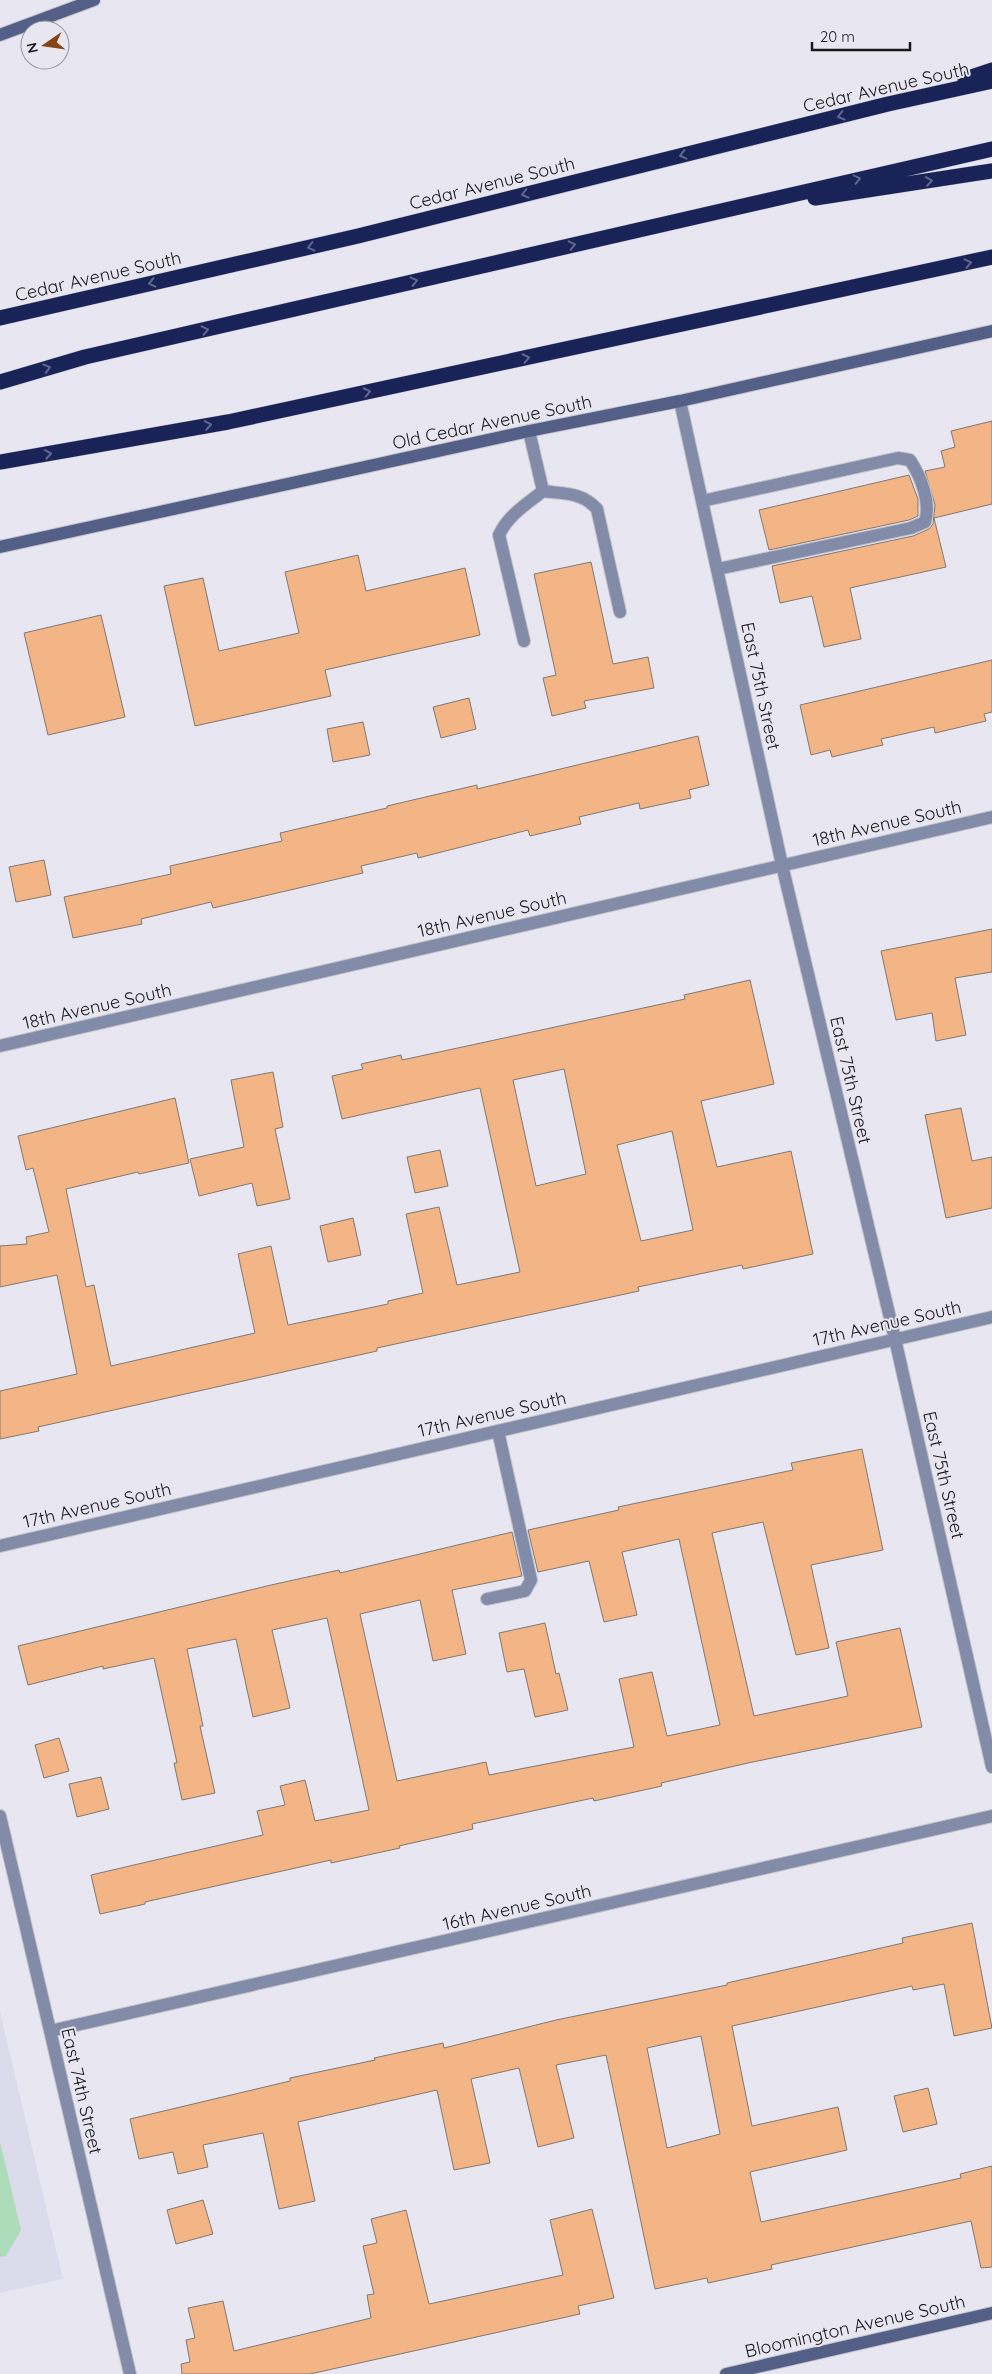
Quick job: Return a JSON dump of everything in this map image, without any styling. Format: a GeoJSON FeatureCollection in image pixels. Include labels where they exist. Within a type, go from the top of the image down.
{"type":"FeatureCollection","features":[{"type":"Feature","properties":{"kind":"highway"},"geometry":{"type":"LineString","coordinates":[[888,104],[992,70]]}},
{"type":"Feature","properties":{"kind":"highway","name":"Cedar Avenue South"},"geometry":{"type":"LineString","coordinates":[[0,318],[358,236],[888,104],[992,81]]}},
{"type":"Feature","properties":{"kind":"highway"},"geometry":{"type":"LineString","coordinates":[[0,382],[85,357],[992,149]]}},
{"type":"Feature","properties":{"kind":"highway"},"geometry":{"type":"LineString","coordinates":[[690,217],[992,171]]}},
{"type":"Feature","properties":{"kind":"highway"},"geometry":{"type":"LineString","coordinates":[[0,462],[228,422],[992,258]]}},
{"type":"Feature","properties":{"kind":"street"},"geometry":{"type":"LineString","coordinates":[[0,35],[94,0]]}},
{"type":"Feature","properties":{"kind":"street","name":"Old Cedar Avenue South"},"geometry":{"type":"LineString","coordinates":[[0,547],[529,430],[680,401],[992,331]]}},
{"type":"Feature","properties":{"kind":"street","name":"East 75th Street"},"geometry":{"type":"LineString","coordinates":[[680,401],[782,866],[895,1339],[992,1767]]}},
{"type":"Feature","properties":{"kind":"street"},"geometry":{"type":"LineString","coordinates":[[529,430],[543,491]]}},
{"type":"Feature","properties":{"kind":"street"},"geometry":{"type":"LineString","coordinates":[[702,501],[898,458],[910,460],[919,473],[929,512],[926,522],[910,528],[718,569]]}},
{"type":"Feature","properties":{"kind":"street"},"geometry":{"type":"LineString","coordinates":[[524,641],[499,535],[510,518],[543,491],[580,496],[588,500],[596,509],[620,612]]}},
{"type":"Feature","properties":{"kind":"street","name":"18th Avenue South"},"geometry":{"type":"LineString","coordinates":[[0,1046],[992,817]]}},
{"type":"Feature","properties":{"kind":"street","name":"17th Avenue South"},"geometry":{"type":"LineString","coordinates":[[0,1546],[992,1317]]}},
{"type":"Feature","properties":{"kind":"street"},"geometry":{"type":"LineString","coordinates":[[487,1599],[525,1591],[531,1580],[498,1431]]}},
{"type":"Feature","properties":{"kind":"street","name":"East 74th Street"},"geometry":{"type":"LineString","coordinates":[[0,1816],[130,2374]]}},
{"type":"Feature","properties":{"kind":"street","name":"16th Avenue South"},"geometry":{"type":"LineString","coordinates":[[50,2031],[992,1816]]}},
{"type":"Feature","properties":{"kind":"street","name":"Bloomington Avenue South"},"geometry":{"type":"LineString","coordinates":[[726,2374],[992,2313]]}},
{"type":"Feature","properties":{"kind":"shaded area"},"geometry":{"type":"Polygon","coordinates":[[[0,2012],[63,2279],[0,2293],[0,2012]]]}},
{"type":"Feature","properties":{"kind":"green space"},"geometry":{"type":"Polygon","coordinates":[[[0,2142],[21,2230],[6,2256],[0,2257],[0,2142]]]}},
{"type":"Feature","properties":{"kind":"building"},"geometry":{"type":"Polygon","coordinates":[[[992,421],[992,504],[934,518],[946,567],[850,588],[861,639],[824,647],[812,596],[780,603],[772,566],[913,536],[929,529],[933,524],[935,505],[925,471],[945,467],[941,451],[955,447],[951,431],[992,421]]]}},
{"type":"Feature","properties":{"kind":"building"},"geometry":{"type":"Polygon","coordinates":[[[909,475],[918,499],[918,516],[909,520],[769,550],[759,510],[909,475]]]}},
{"type":"Feature","properties":{"kind":"building"},"geometry":{"type":"Polygon","coordinates":[[[358,555],[366,591],[465,568],[480,635],[325,670],[331,696],[195,726],[164,586],[203,578],[219,651],[299,633],[285,572],[358,555]]]}},
{"type":"Feature","properties":{"kind":"building"},"geometry":{"type":"Polygon","coordinates":[[[591,562],[613,664],[648,657],[654,688],[584,701],[586,708],[552,716],[543,678],[556,675],[534,574],[591,562]]]}},
{"type":"Feature","properties":{"kind":"building"},"geometry":{"type":"Polygon","coordinates":[[[101,615],[125,717],[48,735],[24,633],[101,615]]]}},
{"type":"Feature","properties":{"kind":"building"},"geometry":{"type":"Polygon","coordinates":[[[992,660],[992,712],[984,714],[986,721],[935,733],[934,727],[881,739],[883,745],[832,757],[830,750],[811,755],[800,705],[992,660]]]}},
{"type":"Feature","properties":{"kind":"building"},"geometry":{"type":"Polygon","coordinates":[[[469,698],[476,729],[441,738],[433,707],[469,698]]]}},
{"type":"Feature","properties":{"kind":"building"},"geometry":{"type":"Polygon","coordinates":[[[363,722],[370,755],[333,762],[327,729],[363,722]]]}},
{"type":"Feature","properties":{"kind":"building"},"geometry":{"type":"Polygon","coordinates":[[[698,736],[709,785],[689,790],[691,798],[640,809],[639,803],[579,817],[581,824],[530,836],[528,830],[418,858],[417,853],[361,866],[363,873],[213,908],[211,902],[141,919],[142,924],[73,938],[64,897],[171,874],[170,866],[282,841],[280,833],[477,785],[477,789],[698,736]]]}},
{"type":"Feature","properties":{"kind":"building"},"geometry":{"type":"Polygon","coordinates":[[[44,860],[51,895],[16,902],[9,867],[44,860]]]}},
{"type":"Feature","properties":{"kind":"building"},"geometry":{"type":"Polygon","coordinates":[[[992,929],[992,972],[955,978],[966,1035],[936,1041],[932,1013],[896,1020],[881,951],[992,929]]]}},
{"type":"Feature","properties":{"kind":"building"},"geometry":{"type":"Polygon","coordinates":[[[750,980],[774,1084],[701,1101],[717,1167],[791,1151],[813,1254],[743,1269],[742,1265],[638,1287],[639,1291],[377,1348],[377,1351],[38,1427],[39,1431],[0,1439],[0,1391],[77,1374],[57,1275],[0,1287],[0,1246],[27,1244],[26,1237],[49,1232],[33,1168],[26,1170],[18,1136],[175,1098],[189,1163],[139,1174],[138,1172],[66,1189],[86,1287],[94,1285],[111,1366],[255,1333],[238,1254],[271,1246],[288,1325],[388,1304],[388,1301],[423,1293],[406,1214],[439,1207],[457,1285],[520,1272],[480,1088],[342,1119],[332,1076],[363,1069],[361,1064],[401,1055],[402,1060],[685,999],[684,995],[750,980]],[[564,1069],[513,1080],[536,1186],[586,1174],[564,1069]],[[672,1131],[617,1145],[641,1241],[693,1230],[672,1131]]]}},
{"type":"Feature","properties":{"kind":"building"},"geometry":{"type":"Polygon","coordinates":[[[273,1072],[283,1127],[275,1129],[290,1199],[257,1206],[252,1183],[199,1196],[190,1159],[244,1147],[231,1080],[273,1072]]]}},
{"type":"Feature","properties":{"kind":"building"},"geometry":{"type":"Polygon","coordinates":[[[961,1108],[972,1161],[992,1157],[992,1208],[946,1218],[925,1115],[961,1108]]]}},
{"type":"Feature","properties":{"kind":"building"},"geometry":{"type":"Polygon","coordinates":[[[440,1150],[448,1186],[415,1193],[407,1157],[440,1150]]]}},
{"type":"Feature","properties":{"kind":"building"},"geometry":{"type":"Polygon","coordinates":[[[353,1218],[361,1255],[328,1262],[320,1226],[353,1218]]]}},
{"type":"Feature","properties":{"kind":"building"},"geometry":{"type":"Polygon","coordinates":[[[862,1449],[883,1550],[811,1565],[829,1648],[796,1655],[763,1522],[712,1533],[754,1716],[848,1696],[836,1642],[900,1628],[922,1727],[748,1763],[661,1783],[662,1786],[594,1801],[593,1798],[472,1824],[473,1829],[399,1846],[400,1848],[331,1863],[331,1860],[100,1914],[91,1875],[263,1835],[257,1811],[285,1805],[280,1786],[305,1780],[315,1821],[369,1810],[327,1618],[272,1630],[290,1708],[253,1717],[236,1639],[187,1649],[203,1726],[200,1726],[215,1793],[182,1800],[174,1763],[177,1763],[154,1658],[103,1669],[103,1666],[28,1685],[18,1646],[271,1585],[339,1570],[340,1573],[512,1532],[522,1576],[452,1590],[466,1654],[433,1661],[420,1600],[360,1614],[397,1781],[486,1762],[489,1775],[634,1747],[619,1679],[652,1672],[667,1736],[720,1725],[679,1539],[622,1552],[637,1615],[604,1622],[589,1561],[538,1572],[528,1530],[619,1510],[618,1507],[793,1470],[791,1463],[862,1449]]]}},
{"type":"Feature","properties":{"kind":"building"},"geometry":{"type":"Polygon","coordinates":[[[545,1623],[556,1674],[559,1673],[568,1710],[535,1717],[524,1669],[507,1672],[499,1633],[545,1623]]]}},
{"type":"Feature","properties":{"kind":"building"},"geometry":{"type":"Polygon","coordinates":[[[59,1738],[69,1771],[44,1778],[35,1745],[59,1738]]]}},
{"type":"Feature","properties":{"kind":"building"},"geometry":{"type":"Polygon","coordinates":[[[101,1777],[109,1809],[77,1817],[69,1784],[101,1777]]]}},
{"type":"Feature","properties":{"kind":"building"},"geometry":{"type":"Polygon","coordinates":[[[972,1923],[992,2028],[954,2036],[944,1984],[913,1990],[912,1986],[732,2026],[752,2126],[838,2107],[847,2150],[750,2172],[761,2222],[961,2178],[960,2174],[992,2166],[992,2267],[981,2268],[971,2221],[771,2265],[772,2269],[708,2283],[707,2278],[655,2289],[606,2055],[556,2065],[574,2138],[538,2147],[519,2068],[471,2079],[490,2163],[454,2170],[437,2090],[298,2122],[315,2201],[279,2209],[263,2133],[203,2145],[208,2167],[178,2174],[173,2152],[139,2159],[130,2119],[290,2081],[290,2078],[375,2060],[374,2058],[443,2043],[444,2048],[556,2020],[727,1985],[727,1983],[903,1943],[902,1938],[972,1923]],[[701,2036],[647,2048],[667,2148],[720,2134],[701,2036]]]}},
{"type":"Feature","properties":{"kind":"building"},"geometry":{"type":"Polygon","coordinates":[[[928,2088],[937,2124],[903,2132],[894,2096],[928,2088]]]}},
{"type":"Feature","properties":{"kind":"building"},"geometry":{"type":"Polygon","coordinates":[[[203,2200],[213,2234],[176,2244],[167,2210],[203,2200]]]}},
{"type":"Feature","properties":{"kind":"building"},"geometry":{"type":"Polygon","coordinates":[[[592,2209],[614,2298],[578,2306],[580,2314],[310,2374],[182,2374],[181,2364],[190,2362],[186,2340],[195,2338],[188,2308],[223,2301],[234,2351],[371,2318],[367,2295],[374,2294],[363,2246],[377,2243],[371,2219],[406,2210],[429,2304],[563,2275],[550,2220],[592,2209]]]}}]}
